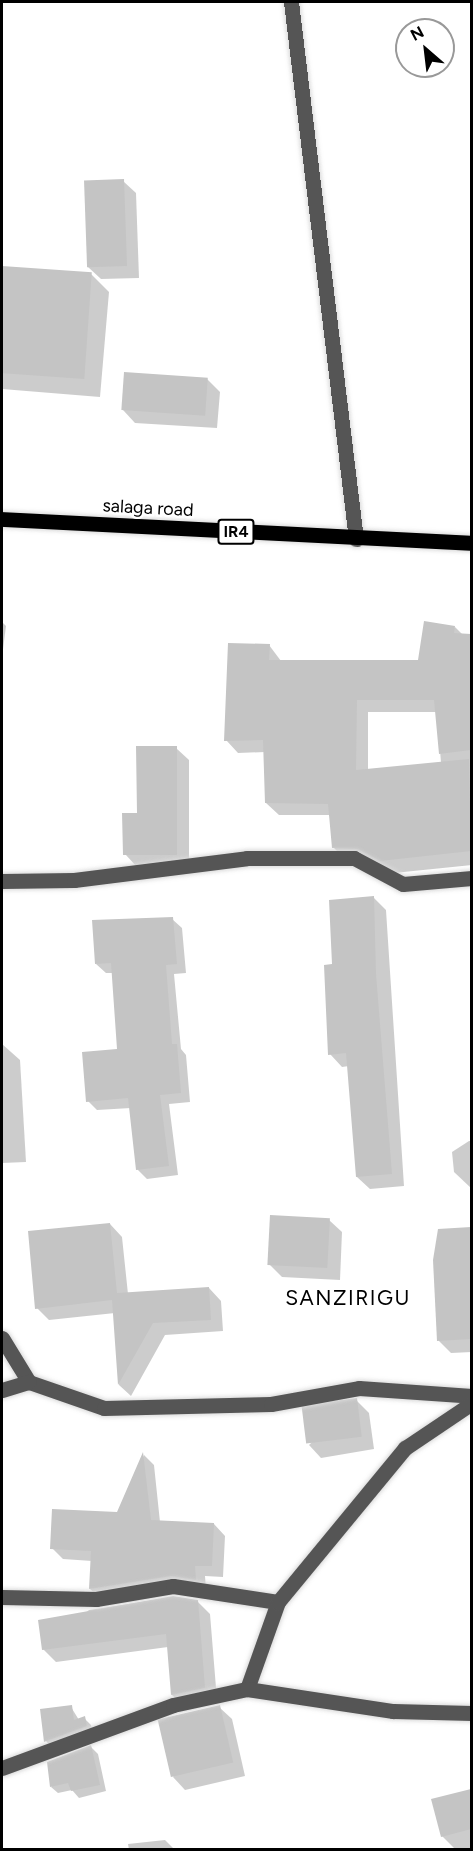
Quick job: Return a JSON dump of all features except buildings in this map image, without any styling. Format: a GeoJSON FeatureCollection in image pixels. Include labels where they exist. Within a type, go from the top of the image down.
{"type":"FeatureCollection","features":[{"type":"Feature","properties":{"kind":"main road","name":"salaga road"},"geometry":{"type":"LineString","coordinates":[[2,519],[356,539],[471,543]]}},
{"type":"Feature","properties":{"kind":"street"},"geometry":{"type":"LineString","coordinates":[[291,2],[356,539]]}},
{"type":"Feature","properties":{"kind":"street"},"geometry":{"type":"LineString","coordinates":[[2,881],[74,880],[247,858],[354,858],[403,884],[471,878]]}},
{"type":"Feature","properties":{"kind":"street"},"geometry":{"type":"LineString","coordinates":[[2,1338],[28,1382]]}},
{"type":"Feature","properties":{"kind":"street"},"geometry":{"type":"LineString","coordinates":[[2,1390],[28,1382],[104,1408],[271,1404],[359,1388],[471,1396]]}},
{"type":"Feature","properties":{"kind":"street"},"geometry":{"type":"LineString","coordinates":[[247,1689],[278,1602],[405,1448],[471,1403]]}},
{"type":"Feature","properties":{"kind":"street"},"geometry":{"type":"LineString","coordinates":[[2,1597],[96,1599],[173,1586],[278,1602]]}},
{"type":"Feature","properties":{"kind":"street"},"geometry":{"type":"LineString","coordinates":[[2,1768],[173,1705],[247,1689],[393,1711],[471,1713]]}},
{"type":"Feature","properties":{"kind":"district","name":"SANZIRIGU"},"geometry":{"type":"Point","coordinates":[348,1298]}}]}
